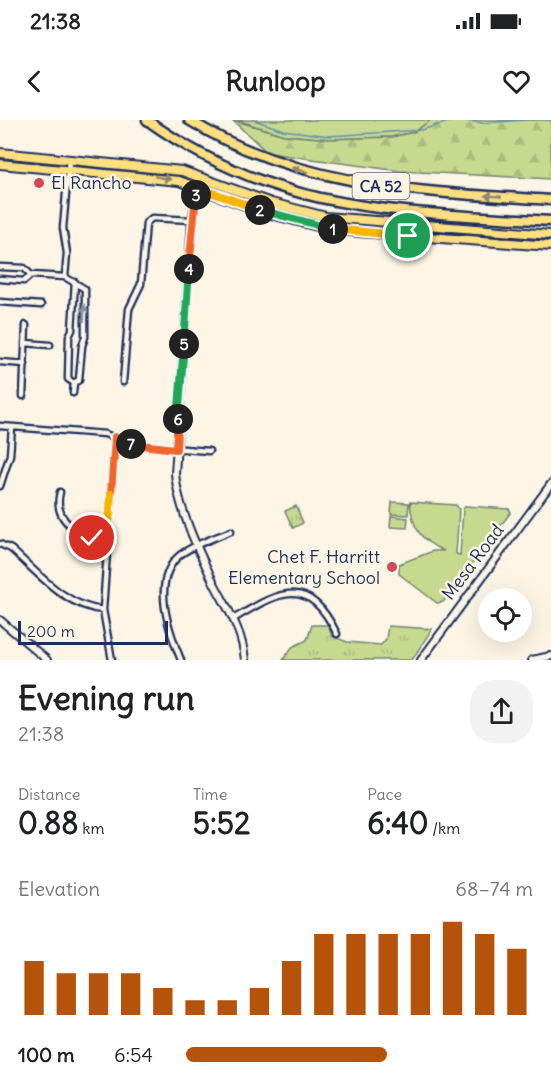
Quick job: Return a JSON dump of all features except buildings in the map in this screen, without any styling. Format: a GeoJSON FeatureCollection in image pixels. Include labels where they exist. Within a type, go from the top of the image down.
{"type":"FeatureCollection","features":[{"type":"Feature","properties":{"kind":"highway","name":"CA 52"},"geometry":{"type":"LineString","coordinates":[[147,120],[168,135],[225,166],[279,188],[319,200],[406,212],[551,221]]}},
{"type":"Feature","properties":{"kind":"highway","name":"CA 52"},"geometry":{"type":"LineString","coordinates":[[189,120],[219,138],[285,166],[322,176],[375,186],[551,200]]}},
{"type":"Feature","properties":{"kind":"main road"},"geometry":{"type":"LineString","coordinates":[[0,153],[158,166],[200,177],[271,203],[326,218],[551,235]]}},
{"type":"Feature","properties":{"kind":"main road"},"geometry":{"type":"LineString","coordinates":[[2,164],[9,159],[25,160],[30,155]]}},
{"type":"Feature","properties":{"kind":"main road"},"geometry":{"type":"LineString","coordinates":[[2,164],[155,177],[197,187],[267,213],[321,227],[358,232],[551,246]]}},
{"type":"Feature","properties":{"kind":"street"},"geometry":{"type":"LineString","coordinates":[[65,276],[67,252],[63,228],[69,158]]}},
{"type":"Feature","properties":{"kind":"street"},"geometry":{"type":"LineString","coordinates":[[200,177],[192,220],[176,449],[177,488],[215,584],[235,618],[245,660]]}},
{"type":"Feature","properties":{"kind":"street"},"geometry":{"type":"LineString","coordinates":[[123,382],[129,309],[141,284],[146,223],[152,218],[192,220]]}},
{"type":"Feature","properties":{"kind":"street"},"geometry":{"type":"LineString","coordinates":[[0,267],[24,268],[31,275]]}},
{"type":"Feature","properties":{"kind":"street"},"geometry":{"type":"LineString","coordinates":[[0,279],[24,281],[31,275],[65,276],[85,289],[85,337],[79,380],[74,383]]}},
{"type":"Feature","properties":{"kind":"street"},"geometry":{"type":"LineString","coordinates":[[74,383],[68,379],[76,283]]}},
{"type":"Feature","properties":{"kind":"street"},"geometry":{"type":"LineString","coordinates":[[0,302],[41,305]]}},
{"type":"Feature","properties":{"kind":"street"},"geometry":{"type":"LineString","coordinates":[[23,396],[26,325]]}},
{"type":"Feature","properties":{"kind":"street"},"geometry":{"type":"LineString","coordinates":[[25,343],[50,345]]}},
{"type":"Feature","properties":{"kind":"street"},"geometry":{"type":"LineString","coordinates":[[70,344],[83,344]]}},
{"type":"Feature","properties":{"kind":"street"},"geometry":{"type":"LineString","coordinates":[[0,362],[25,364]]}},
{"type":"Feature","properties":{"kind":"street"},"geometry":{"type":"LineString","coordinates":[[73,393],[74,383]]}},
{"type":"Feature","properties":{"kind":"street"},"geometry":{"type":"LineString","coordinates":[[0,426],[115,437],[134,445],[209,451]]}},
{"type":"Feature","properties":{"kind":"street"},"geometry":{"type":"LineString","coordinates":[[0,486],[10,455],[12,427]]}},
{"type":"Feature","properties":{"kind":"street"},"geometry":{"type":"LineString","coordinates":[[112,660],[103,610],[115,437]]}},
{"type":"Feature","properties":{"kind":"street","name":"Mesa Road"},"geometry":{"type":"LineString","coordinates":[[421,660],[551,484]]}},
{"type":"Feature","properties":{"kind":"street"},"geometry":{"type":"LineString","coordinates":[[60,492],[56,505],[58,512],[72,528],[92,538],[108,540]]}},
{"type":"Feature","properties":{"kind":"street"},"geometry":{"type":"LineString","coordinates":[[181,660],[164,613],[167,574],[178,557],[198,545],[231,531]]}},
{"type":"Feature","properties":{"kind":"street"},"geometry":{"type":"LineString","coordinates":[[0,544],[11,549],[69,599],[89,609],[103,610]]}},
{"type":"Feature","properties":{"kind":"street"},"geometry":{"type":"LineString","coordinates":[[235,618],[272,597],[295,594],[306,597],[320,606],[333,622],[337,634]]}},
{"type":"Feature","properties":{"kind":"street"},"geometry":{"type":"LineString","coordinates":[[0,620],[47,660]]}},
{"type":"Feature","properties":{"kind":"street"},"geometry":{"type":"LineString","coordinates":[[532,660],[551,656]]}},
{"type":"Feature","properties":{"kind":"green space"},"geometry":{"type":"Polygon","coordinates":[[[232,120],[284,135],[330,139],[392,137],[414,132],[431,120],[551,120],[551,179],[400,171],[268,153],[232,120]]]}},
{"type":"Feature","properties":{"kind":"green space"},"geometry":{"type":"Polygon","coordinates":[[[237,120],[431,120],[414,132],[391,137],[330,139],[284,135],[237,120]]]}},
{"type":"Feature","properties":{"kind":"green space"},"geometry":{"type":"Polygon","coordinates":[[[392,502],[409,503],[408,515],[391,514],[392,502]]]}},
{"type":"Feature","properties":{"kind":"green space"},"geometry":{"type":"Polygon","coordinates":[[[410,502],[456,505],[459,509],[456,554],[460,555],[463,509],[466,506],[509,509],[511,512],[443,602],[437,603],[399,574],[399,564],[433,551],[444,551],[423,538],[415,526],[410,502]]]}},
{"type":"Feature","properties":{"kind":"green space"},"geometry":{"type":"Polygon","coordinates":[[[296,506],[303,523],[293,528],[285,511],[296,506]]]}},
{"type":"Feature","properties":{"kind":"green space"},"geometry":{"type":"Polygon","coordinates":[[[391,516],[408,518],[407,528],[390,527],[391,516]]]}},
{"type":"Feature","properties":{"kind":"green space"},"geometry":{"type":"Polygon","coordinates":[[[312,625],[328,625],[332,636],[347,642],[381,645],[386,639],[388,626],[432,629],[412,660],[283,660],[292,647],[307,640],[312,625]]]}},
{"type":"Feature","properties":{"kind":"waterway"},"geometry":{"type":"LineString","coordinates":[[254,120],[283,130],[329,136],[421,130],[455,120]]}},
{"type":"Feature","properties":{"kind":"waterway"},"geometry":{"type":"LineString","coordinates":[[458,120],[484,123],[525,120]]}},
{"type":"Feature","properties":{"kind":"place","name":"El Rancho"},"geometry":{"type":"Point","coordinates":[39,183]}},
{"type":"Feature","properties":{"kind":"place","name":"Chet F. Harritt Elementary School"},"geometry":{"type":"Point","coordinates":[392,567]}},
{"type":"Feature","properties":{"kind":"route"},"geometry":{"type":"LineString","coordinates":[[92,538],[108,540],[115,437],[134,445],[176,449],[192,220],[197,187],[267,213],[321,227],[408,236]]}}]}
